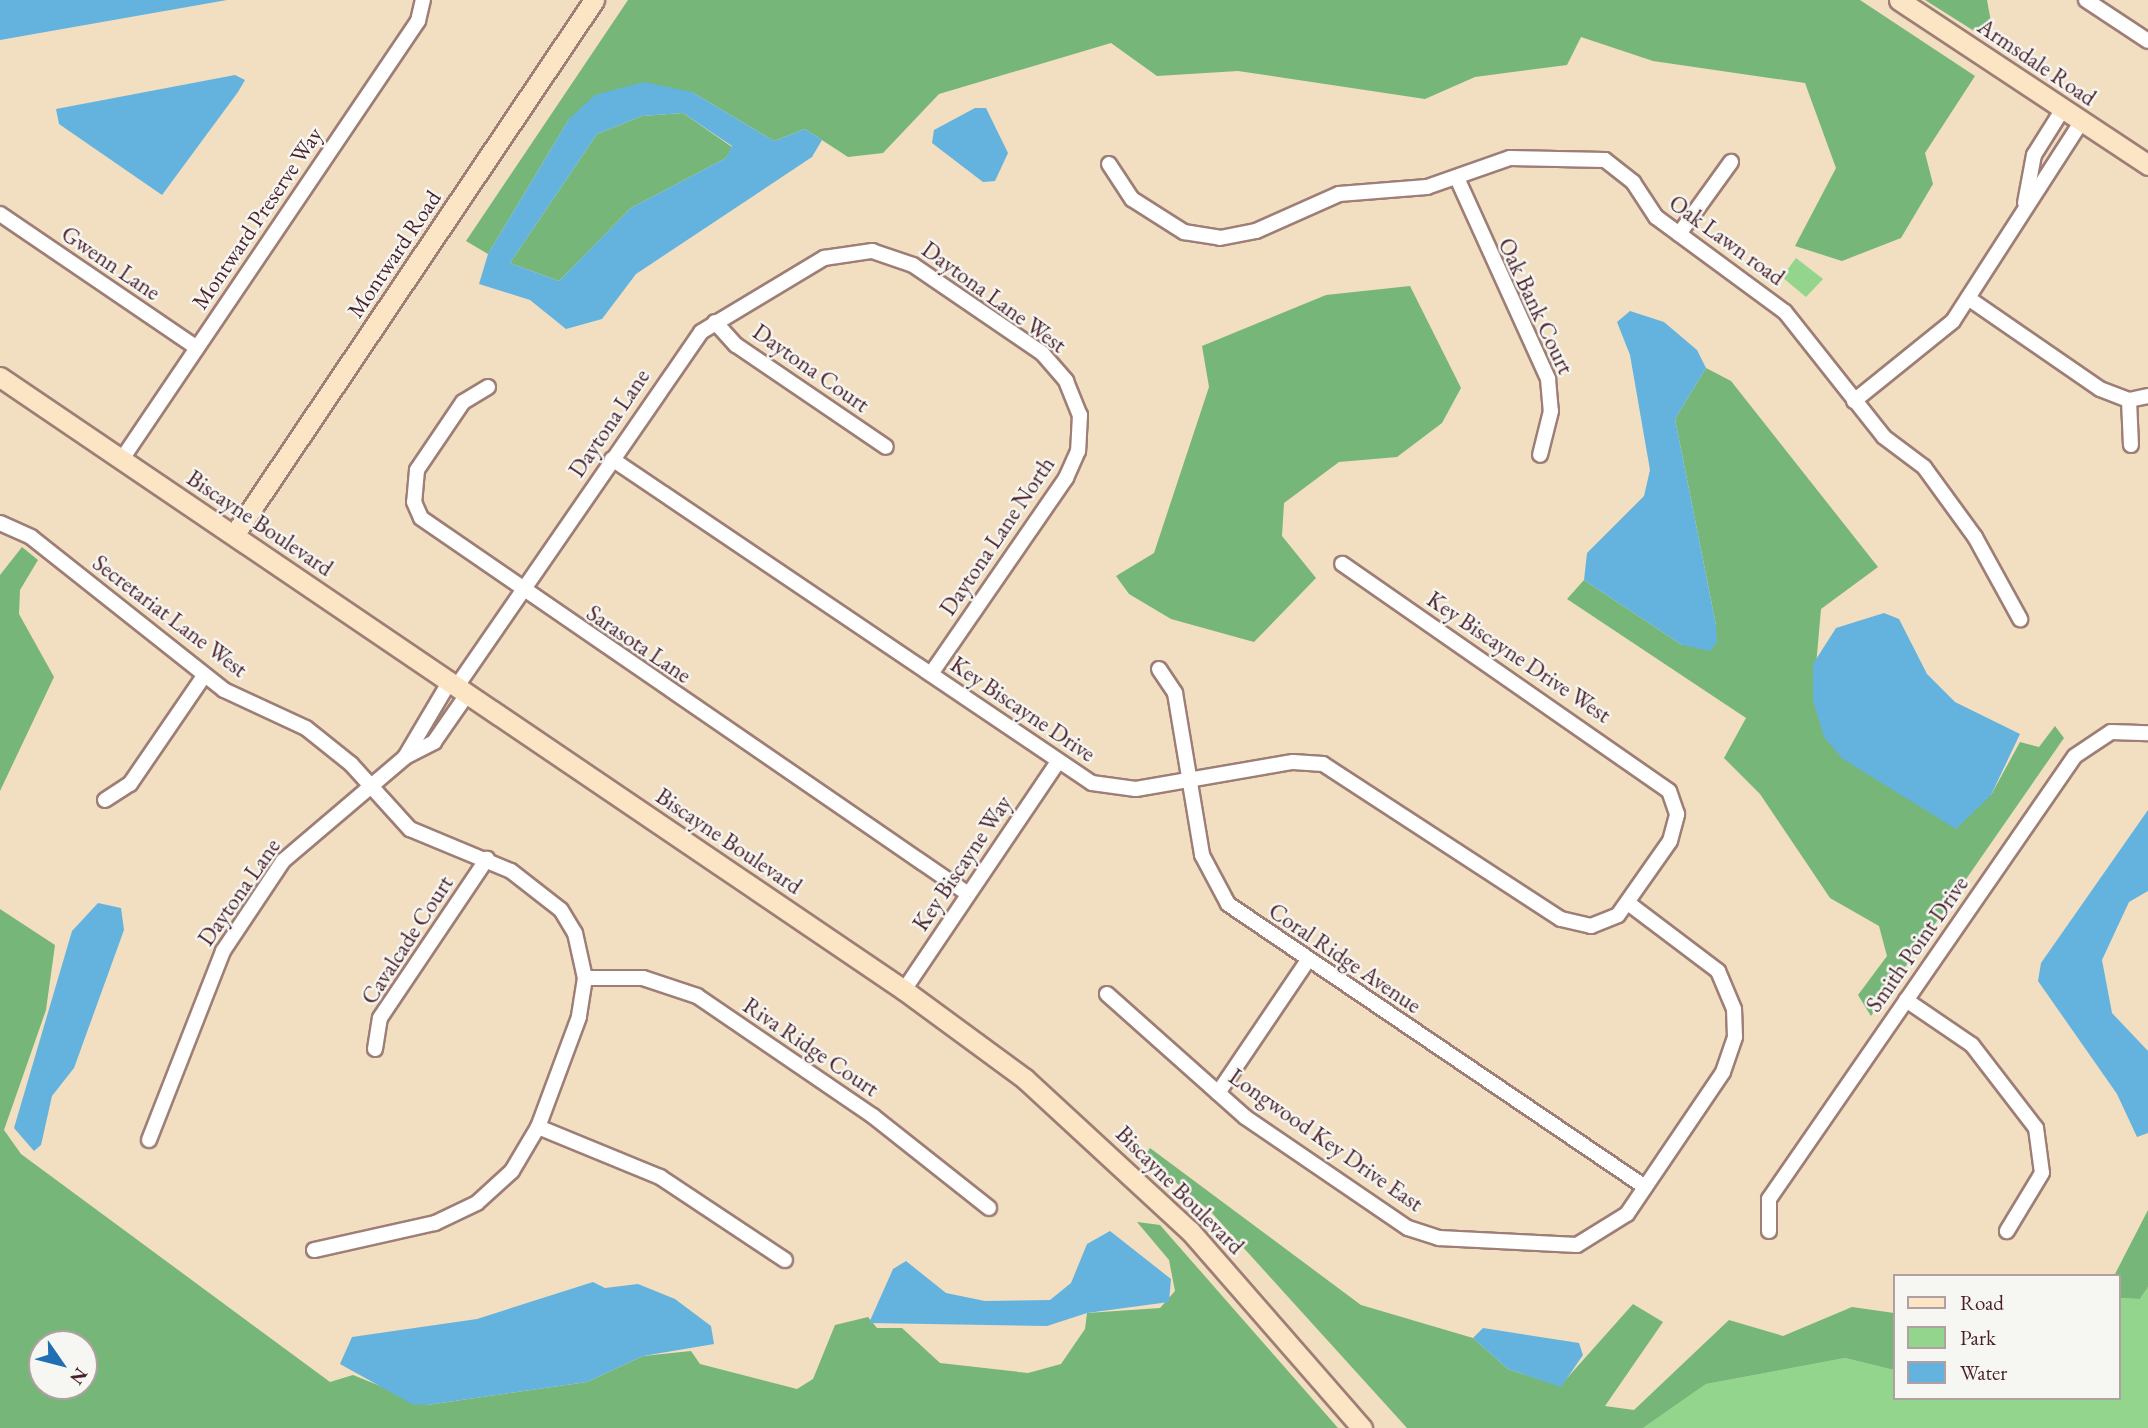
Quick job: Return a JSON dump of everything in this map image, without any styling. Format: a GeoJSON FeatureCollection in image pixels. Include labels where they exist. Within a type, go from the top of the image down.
{"type":"FeatureCollection","features":[{"type":"Feature","properties":{"kind":"street","name":"Montward Preserve Way"},"geometry":{"type":"LineString","coordinates":[[122,459],[418,21],[423,0]]}},
{"type":"Feature","properties":{"kind":"street","name":"Montward Road"},"geometry":{"type":"LineString","coordinates":[[234,535],[594,0]]}},
{"type":"Feature","properties":{"kind":"street","name":"Armsdale Road"},"geometry":{"type":"LineString","coordinates":[[1899,0],[2148,165]]}},
{"type":"Feature","properties":{"kind":"street"},"geometry":{"type":"LineString","coordinates":[[2086,0],[2148,41]]}},
{"type":"Feature","properties":{"kind":"street"},"geometry":{"type":"LineString","coordinates":[[2023,212],[2034,155],[2063,109]]}},
{"type":"Feature","properties":{"kind":"street"},"geometry":{"type":"LineString","coordinates":[[1854,401],[1934,338],[1968,299],[2082,121]]}},
{"type":"Feature","properties":{"kind":"street","name":"Oak Lawn road"},"geometry":{"type":"LineString","coordinates":[[1109,164],[1132,199],[1184,232],[1220,238],[1256,230],[1339,194],[1457,178],[1510,158],[1589,155],[1621,169],[1645,205],[1679,234],[1785,312],[1884,437],[1924,467],[1965,521],[2020,619]]}},
{"type":"Feature","properties":{"kind":"street"},"geometry":{"type":"LineString","coordinates":[[1679,234],[1731,162]]}},
{"type":"Feature","properties":{"kind":"street","name":"Oak Bank Court"},"geometry":{"type":"LineString","coordinates":[[1457,178],[1548,379],[1551,411],[1540,455]]}},
{"type":"Feature","properties":{"kind":"street","name":"Gwenn Lane"},"geometry":{"type":"LineString","coordinates":[[0,215],[197,348]]}},
{"type":"Feature","properties":{"kind":"street","name":"Daytona Lane"},"geometry":{"type":"LineString","coordinates":[[149,1140],[231,937],[289,855],[405,757],[434,742],[458,687],[689,345],[715,321],[824,258],[855,252]]}},
{"type":"Feature","properties":{"kind":"street","name":"Daytona Lane West"},"geometry":{"type":"LineString","coordinates":[[855,252],[902,259],[1042,354],[1066,381],[1080,415]]}},
{"type":"Feature","properties":{"kind":"street"},"geometry":{"type":"LineString","coordinates":[[1968,299],[2100,389],[2130,400],[2148,396]]}},
{"type":"Feature","properties":{"kind":"street","name":"Daytona Court"},"geometry":{"type":"LineString","coordinates":[[715,321],[736,345],[886,447]]}},
{"type":"Feature","properties":{"kind":"street","name":"Biscayne Boulevard"},"geometry":{"type":"LineString","coordinates":[[0,377],[904,990],[1025,1079],[1143,1184],[1362,1428]]}},
{"type":"Feature","properties":{"kind":"street","name":"Sarasota Lane"},"geometry":{"type":"LineString","coordinates":[[488,387],[463,402],[417,470],[414,502],[433,530],[968,894]]}},
{"type":"Feature","properties":{"kind":"street"},"geometry":{"type":"LineString","coordinates":[[2130,400],[2132,445]]}},
{"type":"Feature","properties":{"kind":"street","name":"Daytona Lane North"},"geometry":{"type":"LineString","coordinates":[[931,674],[1066,478],[1077,451],[1080,415]]}},
{"type":"Feature","properties":{"kind":"street","name":"Key Biscayne Drive"},"geometry":{"type":"LineString","coordinates":[[612,459],[1092,783],[1120,790],[1293,762],[1335,768],[1561,919],[1591,926],[1628,903]]}},
{"type":"Feature","properties":{"kind":"street","name":"Secretariat Lane West"},"geometry":{"type":"LineString","coordinates":[[0,523],[31,537],[204,676],[306,728],[372,787],[410,829],[487,859],[561,910],[575,933],[585,978]]}},
{"type":"Feature","properties":{"kind":"street","name":"Key Biscayne Drive West"},"geometry":{"type":"LineString","coordinates":[[1342,564],[1669,791],[1675,828],[1628,903]]}},
{"type":"Feature","properties":{"kind":"street","name":"Coral Ridge Avenue"},"geometry":{"type":"LineString","coordinates":[[1159,669],[1175,693],[1202,855],[1217,891],[1308,960],[1645,1187]]}},
{"type":"Feature","properties":{"kind":"street"},"geometry":{"type":"LineString","coordinates":[[105,800],[130,784],[204,676]]}},
{"type":"Feature","properties":{"kind":"street"},"geometry":{"type":"LineString","coordinates":[[405,757],[458,687]]}},
{"type":"Feature","properties":{"kind":"street","name":"Smith Point Drive"},"geometry":{"type":"LineString","coordinates":[[1769,1231],[1769,1199],[2075,756],[2110,732],[2148,733]]}},
{"type":"Feature","properties":{"kind":"street","name":"Key Biscayne Way"},"geometry":{"type":"LineString","coordinates":[[904,990],[1058,762]]}},
{"type":"Feature","properties":{"kind":"street","name":"Cavalcade Court"},"geometry":{"type":"LineString","coordinates":[[375,1049],[380,1018],[487,859]]}},
{"type":"Feature","properties":{"kind":"street"},"geometry":{"type":"LineString","coordinates":[[1628,903],[1701,954],[1729,991],[1733,1048],[1645,1187]]}},
{"type":"Feature","properties":{"kind":"street"},"geometry":{"type":"LineString","coordinates":[[1218,1093],[1308,960]]}},
{"type":"Feature","properties":{"kind":"street"},"geometry":{"type":"LineString","coordinates":[[314,1250],[457,1214],[512,1171],[538,1126],[579,1017],[585,978]]}},
{"type":"Feature","properties":{"kind":"street","name":"Riva Ridge Court"},"geometry":{"type":"LineString","coordinates":[[585,978],[643,978],[697,996],[873,1116],[989,1208]]}},
{"type":"Feature","properties":{"kind":"street","name":"Longwood Key Drive East"},"geometry":{"type":"LineString","coordinates":[[1107,994],[1218,1093],[1423,1235],[1560,1247],[1594,1239],[1626,1214],[1645,1187]]}},
{"type":"Feature","properties":{"kind":"street"},"geometry":{"type":"LineString","coordinates":[[1906,1000],[1972,1045],[2036,1128],[2042,1173],[2007,1231]]}},
{"type":"Feature","properties":{"kind":"street"},"geometry":{"type":"LineString","coordinates":[[538,1126],[660,1177],[785,1260]]}},
{"type":"Feature","properties":{"kind":"green space"},"geometry":{"type":"Polygon","coordinates":[[[628,0],[1860,0],[1975,76],[1925,153],[1933,184],[1901,238],[1842,261],[1795,246],[1836,168],[1805,83],[1653,61],[1581,37],[1567,65],[1475,77],[1425,99],[1238,71],[1157,76],[1111,43],[939,94],[883,153],[848,157],[805,129],[774,141],[692,92],[569,119],[488,254],[466,241],[628,0]]]}},
{"type":"Feature","properties":{"kind":"green space"},"geometry":{"type":"Polygon","coordinates":[[[1925,0],[1987,0],[1991,22],[1982,36],[1925,0]]]}},
{"type":"Feature","properties":{"kind":"green space"},"geometry":{"type":"Polygon","coordinates":[[[683,113],[732,147],[726,158],[631,208],[559,281],[510,263],[597,134],[642,116],[683,113]]]}},
{"type":"Feature","properties":{"kind":"green space"},"geometry":{"type":"Polygon","coordinates":[[[1796,258],[1823,279],[1806,297],[1782,277],[1796,258]]]}},
{"type":"Feature","properties":{"kind":"green space"},"geometry":{"type":"Polygon","coordinates":[[[1410,286],[1461,388],[1442,423],[1397,457],[1339,462],[1284,503],[1282,536],[1316,578],[1254,642],[1171,619],[1129,594],[1116,576],[1154,553],[1209,387],[1202,346],[1326,295],[1410,286]]]}},
{"type":"Feature","properties":{"kind":"green space"},"geometry":{"type":"Polygon","coordinates":[[[1706,368],[1731,381],[1878,567],[1821,609],[1813,700],[1991,795],[2020,742],[2039,747],[2055,726],[2064,738],[1871,1016],[1858,995],[1887,956],[1879,926],[1830,898],[1760,794],[1724,758],[1746,718],[1567,599],[1584,580],[1682,645],[1716,625],[1675,419],[1706,368]]]}},
{"type":"Feature","properties":{"kind":"green space"},"geometry":{"type":"Polygon","coordinates":[[[22,547],[38,560],[20,590],[19,614],[54,677],[0,791],[0,575],[22,547]]]}},
{"type":"Feature","properties":{"kind":"green space"},"geometry":{"type":"Polygon","coordinates":[[[0,909],[55,945],[46,1010],[4,1130],[21,1154],[330,1382],[353,1375],[427,1405],[587,1382],[643,1356],[691,1351],[700,1364],[797,1389],[813,1379],[835,1325],[868,1317],[877,1328],[902,1328],[940,1363],[1028,1373],[1061,1364],[1085,1329],[1087,1313],[1160,1308],[1175,1291],[1169,1260],[1137,1222],[1160,1225],[1338,1428],[0,1428],[0,909]]]}},
{"type":"Feature","properties":{"kind":"green space"},"geometry":{"type":"Polygon","coordinates":[[[1150,1148],[1361,1305],[1473,1338],[1508,1369],[1560,1386],[1633,1304],[1663,1322],[1605,1406],[1634,1410],[1729,1320],[1783,1336],[1852,1307],[1892,1313],[1892,1370],[1845,1358],[1706,1384],[1643,1428],[1407,1428],[1212,1213],[1145,1156],[1150,1148]]]}},
{"type":"Feature","properties":{"kind":"green space"},"geometry":{"type":"Polygon","coordinates":[[[2148,1210],[2148,1287],[2140,1299],[2120,1298],[2120,1274],[2115,1274],[2148,1210]]]}},
{"type":"Feature","properties":{"kind":"green space"},"geometry":{"type":"Polygon","coordinates":[[[2148,1287],[2148,1428],[1643,1428],[1706,1384],[1845,1358],[1892,1370],[1892,1400],[2120,1400],[2120,1298],[2140,1299],[2148,1287]]]}},
{"type":"Feature","properties":{"kind":"water"},"geometry":{"type":"Polygon","coordinates":[[[0,0],[227,0],[0,40],[0,0]]]}},
{"type":"Feature","properties":{"kind":"water"},"geometry":{"type":"Polygon","coordinates":[[[235,75],[245,80],[238,92],[162,195],[59,124],[56,109],[235,75]]]}},
{"type":"Feature","properties":{"kind":"water"},"geometry":{"type":"Polygon","coordinates":[[[644,82],[692,92],[774,141],[805,129],[822,140],[812,157],[636,274],[602,319],[566,329],[530,300],[479,284],[488,254],[569,119],[595,95],[644,82]],[[683,113],[642,116],[597,134],[510,263],[559,281],[631,208],[726,158],[732,146],[683,113]]]}},
{"type":"Feature","properties":{"kind":"water"},"geometry":{"type":"Polygon","coordinates":[[[975,108],[986,108],[1008,153],[995,181],[983,182],[932,143],[934,130],[975,108]]]}},
{"type":"Feature","properties":{"kind":"water"},"geometry":{"type":"Polygon","coordinates":[[[1630,311],[1664,322],[1697,350],[1706,368],[1675,419],[1716,625],[1717,642],[1710,651],[1682,645],[1584,580],[1587,553],[1644,496],[1650,470],[1630,355],[1617,322],[1630,311]]]}},
{"type":"Feature","properties":{"kind":"water"},"geometry":{"type":"Polygon","coordinates":[[[1884,613],[1899,619],[1927,674],[1955,702],[2020,734],[1991,795],[1956,829],[1843,759],[1824,737],[1813,700],[1813,664],[1836,628],[1884,613]]]}},
{"type":"Feature","properties":{"kind":"water"},"geometry":{"type":"Polygon","coordinates":[[[2148,810],[2148,891],[2129,902],[2102,960],[2112,1013],[2148,1051],[2148,1133],[2137,1137],[2117,1094],[2038,981],[2041,963],[2148,810]]]}},
{"type":"Feature","properties":{"kind":"water"},"geometry":{"type":"Polygon","coordinates":[[[98,903],[121,908],[124,930],[74,1068],[52,1096],[41,1145],[34,1151],[14,1128],[72,931],[98,903]]]}},
{"type":"Feature","properties":{"kind":"water"},"geometry":{"type":"Polygon","coordinates":[[[1110,1231],[1171,1279],[1169,1302],[1087,1313],[1047,1326],[869,1323],[893,1269],[906,1261],[946,1293],[985,1301],[1050,1300],[1071,1283],[1087,1244],[1110,1231]]]}},
{"type":"Feature","properties":{"kind":"water"},"geometry":{"type":"Polygon","coordinates":[[[593,1282],[605,1288],[638,1284],[675,1299],[711,1326],[714,1344],[643,1356],[587,1382],[427,1405],[412,1404],[340,1364],[352,1337],[477,1319],[593,1282]]]}},
{"type":"Feature","properties":{"kind":"water"},"geometry":{"type":"Polygon","coordinates":[[[1483,1328],[1579,1343],[1583,1355],[1561,1387],[1508,1369],[1473,1338],[1483,1328]]]}}]}
